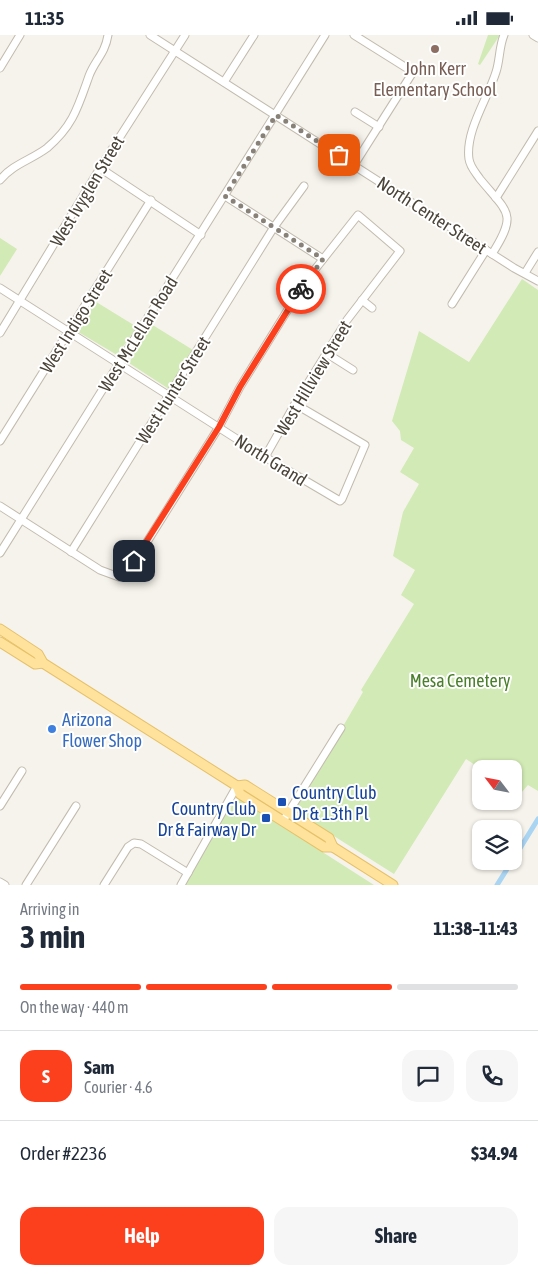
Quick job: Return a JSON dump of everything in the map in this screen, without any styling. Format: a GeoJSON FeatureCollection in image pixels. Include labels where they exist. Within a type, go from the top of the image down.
{"type":"FeatureCollection","features":[{"type":"Feature","properties":{"kind":"main road"},"geometry":{"type":"LineString","coordinates":[[0,629],[38,654],[43,663],[237,786],[240,794],[324,847],[333,847],[393,885]]}},
{"type":"Feature","properties":{"kind":"main road"},"geometry":{"type":"LineString","coordinates":[[0,641],[35,664],[43,663]]}},
{"type":"Feature","properties":{"kind":"main road"},"geometry":{"type":"LineString","coordinates":[[237,786],[245,785],[329,838],[333,847]]}},
{"type":"Feature","properties":{"kind":"street"},"geometry":{"type":"LineString","coordinates":[[0,68],[20,35]]}},
{"type":"Feature","properties":{"kind":"street"},"geometry":{"type":"LineString","coordinates":[[0,180],[17,165],[44,149],[66,127],[82,102],[92,72],[105,51],[108,35]]}},
{"type":"Feature","properties":{"kind":"street","name":"North Center Street"},"geometry":{"type":"LineString","coordinates":[[150,35],[489,252],[538,281]]}},
{"type":"Feature","properties":{"kind":"street","name":"West Ivyglen Street"},"geometry":{"type":"LineString","coordinates":[[0,333],[100,168],[185,35]]}},
{"type":"Feature","properties":{"kind":"street"},"geometry":{"type":"LineString","coordinates":[[224,82],[254,35]]}},
{"type":"Feature","properties":{"kind":"street","name":"West McLellan Road"},"geometry":{"type":"LineString","coordinates":[[0,553],[326,35]]}},
{"type":"Feature","properties":{"kind":"street"},"geometry":{"type":"LineString","coordinates":[[354,35],[413,72],[354,165]]}},
{"type":"Feature","properties":{"kind":"street"},"geometry":{"type":"LineString","coordinates":[[452,304],[508,227],[508,217],[496,198],[474,171],[469,158],[477,116],[495,75],[504,35]]}},
{"type":"Feature","properties":{"kind":"street"},"geometry":{"type":"LineString","coordinates":[[533,35],[538,38]]}},
{"type":"Feature","properties":{"kind":"street"},"geometry":{"type":"LineString","coordinates":[[355,112],[378,127]]}},
{"type":"Feature","properties":{"kind":"street"},"geometry":{"type":"LineString","coordinates":[[496,198],[538,131]]}},
{"type":"Feature","properties":{"kind":"street"},"geometry":{"type":"LineString","coordinates":[[100,168],[151,200],[201,235]]}},
{"type":"Feature","properties":{"kind":"street","name":"West Hunter Street"},"geometry":{"type":"LineString","coordinates":[[71,552],[274,227],[304,186]]}},
{"type":"Feature","properties":{"kind":"street"},"geometry":{"type":"LineString","coordinates":[[0,506],[100,570],[119,577],[134,561],[219,427],[240,387],[305,282],[323,259],[225,196]]}},
{"type":"Feature","properties":{"kind":"street","name":"West Indigo Street"},"geometry":{"type":"LineString","coordinates":[[0,441],[151,200]]}},
{"type":"Feature","properties":{"kind":"street","name":"West Hillview Street"},"geometry":{"type":"LineString","coordinates":[[265,457],[294,404],[326,353],[362,300],[400,251],[358,215],[323,259]]}},
{"type":"Feature","properties":{"kind":"street"},"geometry":{"type":"LineString","coordinates":[[525,273],[538,252]]}},
{"type":"Feature","properties":{"kind":"street","name":"North Grand"},"geometry":{"type":"LineString","coordinates":[[0,288],[265,457],[340,501],[365,445],[294,404]]}},
{"type":"Feature","properties":{"kind":"street","name":"West Hillview Street"},"geometry":{"type":"LineString","coordinates":[[362,300],[372,308]]}},
{"type":"Feature","properties":{"kind":"street"},"geometry":{"type":"LineString","coordinates":[[326,353],[353,370]]}},
{"type":"Feature","properties":{"kind":"street"},"geometry":{"type":"LineString","coordinates":[[283,821],[341,728]]}},
{"type":"Feature","properties":{"kind":"street"},"geometry":{"type":"LineString","coordinates":[[0,806],[22,771]]}},
{"type":"Feature","properties":{"kind":"street"},"geometry":{"type":"LineString","coordinates":[[181,885],[237,786]]}},
{"type":"Feature","properties":{"kind":"street"},"geometry":{"type":"LineString","coordinates":[[26,885],[76,806]]}},
{"type":"Feature","properties":{"kind":"street"},"geometry":{"type":"LineString","coordinates":[[104,885],[128,847],[134,843],[141,844],[188,873]]}},
{"type":"Feature","properties":{"kind":"street"},"geometry":{"type":"LineString","coordinates":[[0,882],[5,885]]}},
{"type":"Feature","properties":{"kind":"green space"},"geometry":{"type":"Polygon","coordinates":[[[488,35],[500,35],[480,65],[478,64],[488,35]]]}},
{"type":"Feature","properties":{"kind":"green space"},"geometry":{"type":"Polygon","coordinates":[[[0,238],[17,249],[0,276],[0,238]]]}},
{"type":"Feature","properties":{"kind":"green space","name":"Mesa Cemetery"},"geometry":{"type":"Polygon","coordinates":[[[522,279],[538,290],[538,791],[528,785],[522,792],[522,760],[472,760],[472,763],[466,759],[394,874],[299,814],[297,807],[344,730],[342,728],[363,692],[361,690],[414,604],[401,595],[415,570],[393,556],[403,512],[419,484],[400,472],[414,448],[401,440],[400,431],[392,421],[419,331],[469,362],[522,279]]]}},
{"type":"Feature","properties":{"kind":"green space"},"geometry":{"type":"Polygon","coordinates":[[[93,300],[137,327],[117,355],[75,330],[93,300]]]}},
{"type":"Feature","properties":{"kind":"green space"},"geometry":{"type":"Polygon","coordinates":[[[151,324],[193,350],[169,389],[129,363],[151,324]]]}},
{"type":"Feature","properties":{"kind":"green space"},"geometry":{"type":"Polygon","coordinates":[[[236,800],[241,800],[374,885],[185,885],[215,829],[236,800]]]}},
{"type":"Feature","properties":{"kind":"waterway"},"geometry":{"type":"LineString","coordinates":[[522,845],[538,819]]}},
{"type":"Feature","properties":{"kind":"waterway"},"geometry":{"type":"LineString","coordinates":[[497,885],[506,870]]}},
{"type":"Feature","properties":{"kind":"way so far"},"geometry":{"type":"LineString","coordinates":[[301,289],[323,259],[225,196],[276,115],[339,155]]}},
{"type":"Feature","properties":{"kind":"place","name":"John Kerr Elementary School"},"geometry":{"type":"Point","coordinates":[435,49]}},
{"type":"Feature","properties":{"kind":"place","name":"Arizona Flower Shop"},"geometry":{"type":"Point","coordinates":[52,729]}},
{"type":"Feature","properties":{"kind":"place","name":"Country Club Dr & 13th Pl"},"geometry":{"type":"Point","coordinates":[282,802]}},
{"type":"Feature","properties":{"kind":"place","name":"Country Club Dr & Fairway Dr"},"geometry":{"type":"Point","coordinates":[266,818]}},
{"type":"Feature","properties":{"kind":"route"},"geometry":{"type":"LineString","coordinates":[[134,561],[219,427],[240,387],[301,289]]}}]}
